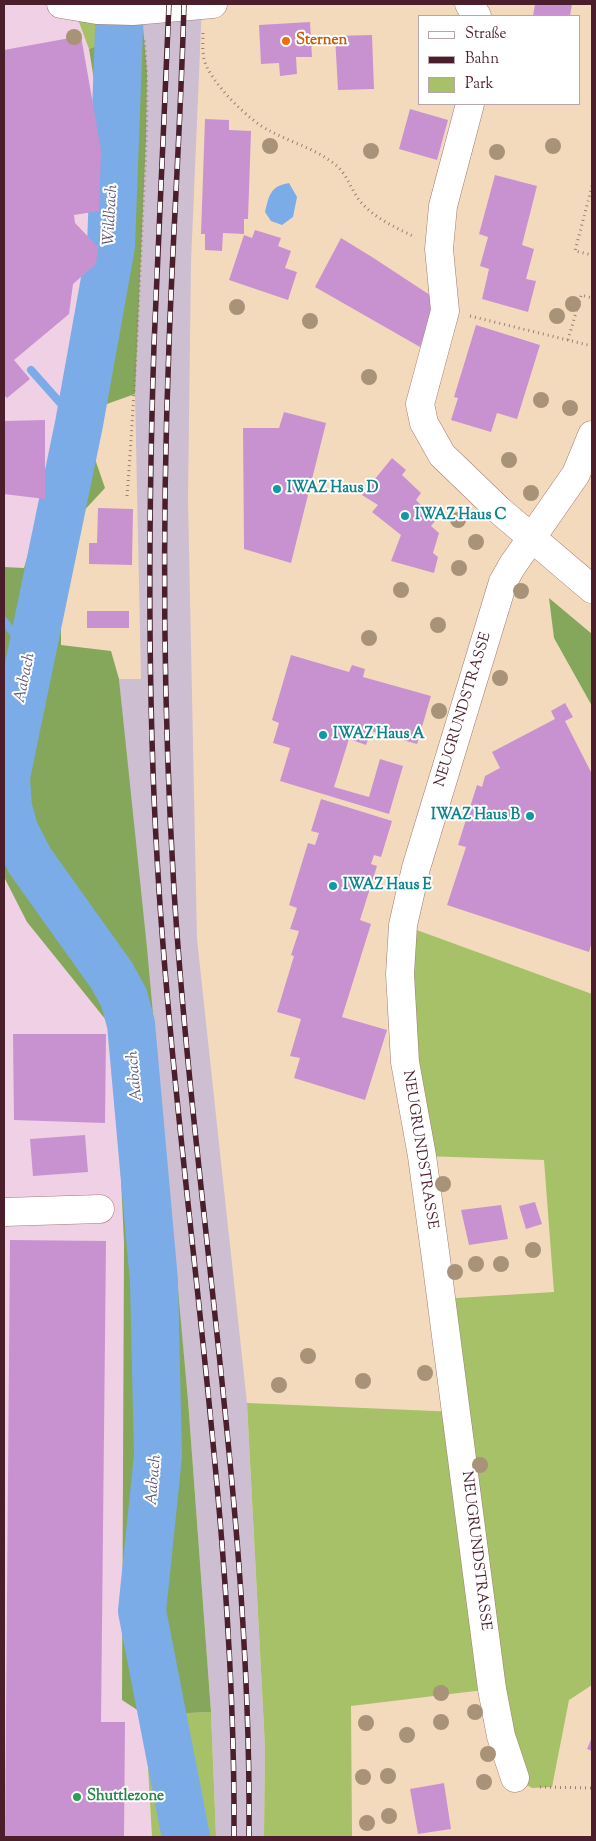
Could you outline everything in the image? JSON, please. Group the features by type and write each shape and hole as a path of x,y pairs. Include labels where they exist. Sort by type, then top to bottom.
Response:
{"street":[{"path":"61,4 97,10 209,16"},
{"path":"470,105 443,206 439,249 445,311 420,404 424,423 442,455 499,510 592,589"},
{"name":"NEUGRUNDSTRASSE","path":"515,1778 501,1736 492,1689 422,1156 406,1062 400,974 403,925 416,868 503,582 576,474 592,434"},
{"path":"4,1212 100,1209"}],"path":[{"path":"209,16 203,52 207,66 214,78 241,109 253,121 270,131 323,155 343,172 359,200 369,212 439,249"},
{"path":"127,496 136,384 146,139 146,60"},
{"path":"592,186 575,251 592,255"},
{"path":"568,340 581,295 592,298"},
{"path":"445,311 592,346"},
{"path":"515,1778 532,1788 552,1786 592,1788"}],"shaded area":[{"path":"4,4 71,4 73,6 89,49 104,154 104,228 96,281 45,499 24,568 4,567"},
{"path":"145,4 202,4 191,262 188,499 197,939 247,1403 265,1747 264,1837 216,1837 211,1712 188,1400 119,679 141,679 135,394 146,139 143,26"},
{"path":"4,877 27,922 114,1030 124,1243 122,1700 145,1715 152,1837 4,1837"}],"green space":[{"path":"145,4 143,26 89,49 73,6"},
{"path":"143,26 147,72 146,139 135,394 104,405 94,456 105,488 80,515 75,560 61,567 61,645 111,651 119,679 147,948 188,1400 211,1712 145,1715 122,1700 124,1243 114,1030 27,922 4,877 4,567 24,568 45,499 96,281 104,228 104,154 89,49"},
{"path":"549,598 592,634 592,706 554,638"},
{"path":"403,925 592,994 592,1685 569,1700 552,1787 532,1788 515,1778 492,1689 351,1706 352,1837 264,1837 265,1747 247,1403 457,1412 441,1299 554,1292 544,1160 422,1156"},
{"path":"211,1712 216,1837 152,1837 145,1715"}],"water":[{"path":"289,183 297,197 293,217 282,225 271,221 265,212 269,197 274,189"}],"building":[{"path":"535,4 572,4 570,15 533,15"},
{"name":"Sternen","path":"310,22 312,57 296,57 297,74 280,76 279,63 261,64 259,25"},
{"path":"372,35 374,89 338,90 335,36"},
{"path":"81,36 101,150 99,211 74,215 75,223 98,247 96,264 73,284 69,314 14,360 30,379 7,398 4,395 4,50"},
{"path":"410,109 448,120 437,160 399,149"},
{"path":"205,119 229,120 229,130 251,131 248,219 244,219 244,234 223,233 222,251 205,250 205,234 201,234"},
{"path":"495,175 537,186 522,245 534,249 526,279 536,281 528,312 482,299 489,269 480,266 488,237 479,234"},
{"path":"255,230 281,238 278,246 291,251 285,268 297,272 288,300 229,280 244,235 252,238"},
{"path":"341,238 436,299 420,347 315,287"},
{"path":"476,325 540,345 517,419 497,413 491,432 451,420 458,398 454,397"},
{"name":"IWAZ Haus D","path":"284,412 326,423 291,563 244,549 243,428 279,428"},
{"path":"45,420 45,499 4,494 4,421"},
{"name":"IWAZ Haus C","path":"392,458 406,470 402,475 421,493 416,500 436,520 431,526 439,533 433,553 438,557 434,573 391,561 401,535 372,512 378,505 362,495"},
{"path":"98,508 133,509 132,565 89,564 89,543 97,543"},
{"path":"87,611 129,611 129,628 87,628"},
{"name":"IWAZ Haus A","path":"291,655 349,672 352,665 365,669 363,677 431,696 417,744 371,731 366,745 349,739 334,787 369,797 380,759 403,766 389,814 280,781 290,748 273,743 279,723 272,720"},
{"path":"565,703 573,717 565,721 592,774 592,942 589,952 447,905 466,847 458,845 477,785 482,787 485,776 500,768 492,752 555,719 551,711"},
{"path":"321,799 392,821 381,857 374,855 371,864 377,866 360,920 371,924 342,1017 387,1030 365,1100 294,1078 300,1058 290,1056 301,1019 277,1012 294,956 291,955 299,931 290,929 297,908 289,905 308,843 315,845 319,833 311,831"},
{"path":"13,1034 106,1034 105,1123 14,1120"},
{"path":"85,1135 88,1172 33,1176 30,1139"},
{"path":"535,1202 542,1224 526,1229 519,1206"},
{"path":"501,1205 508,1239 469,1245 461,1210"},
{"path":"10,1240 106,1241 101,1722 125,1722 124,1837 5,1837"},
{"path":"592,1737 592,1751 587,1749"},
{"path":"444,1783 451,1829 418,1834 410,1789"}],"waterway":[{"name":"Aabach","path":"120,4 111,246 79,424 6,777 8,808 15,832 30,861 112,976 124,998 131,1024 154,1281 158,1456 142,1611 186,1837"},
{"name":"Aabach","path":"31,370 79,424"},
{"path":"4,621 31,655"}],"railway":[{"path":"169,4 152,413 150,549 152,754 159,890 168,1008 217,1481 232,1718 234,1837"},
{"path":"184,4 165,481 165,618 170,822 183,1008 232,1481 241,1599 247,1718 249,1837"}],"place":[{"name":"Sternen","path":"286,41"},
{"name":"IWAZ Haus D","path":"277,489"},
{"name":"IWAZ Haus C","path":"405,516"},
{"name":"IWAZ Haus A","path":"323,735"},
{"name":"IWAZ Haus B","path":"530,816"},
{"name":"IWAZ Haus E","path":"333,886"},
{"name":"Shuttlezone","path":"77,1797"}],"water label":[{"name":"Wildbach","path":"112,215"}]}
